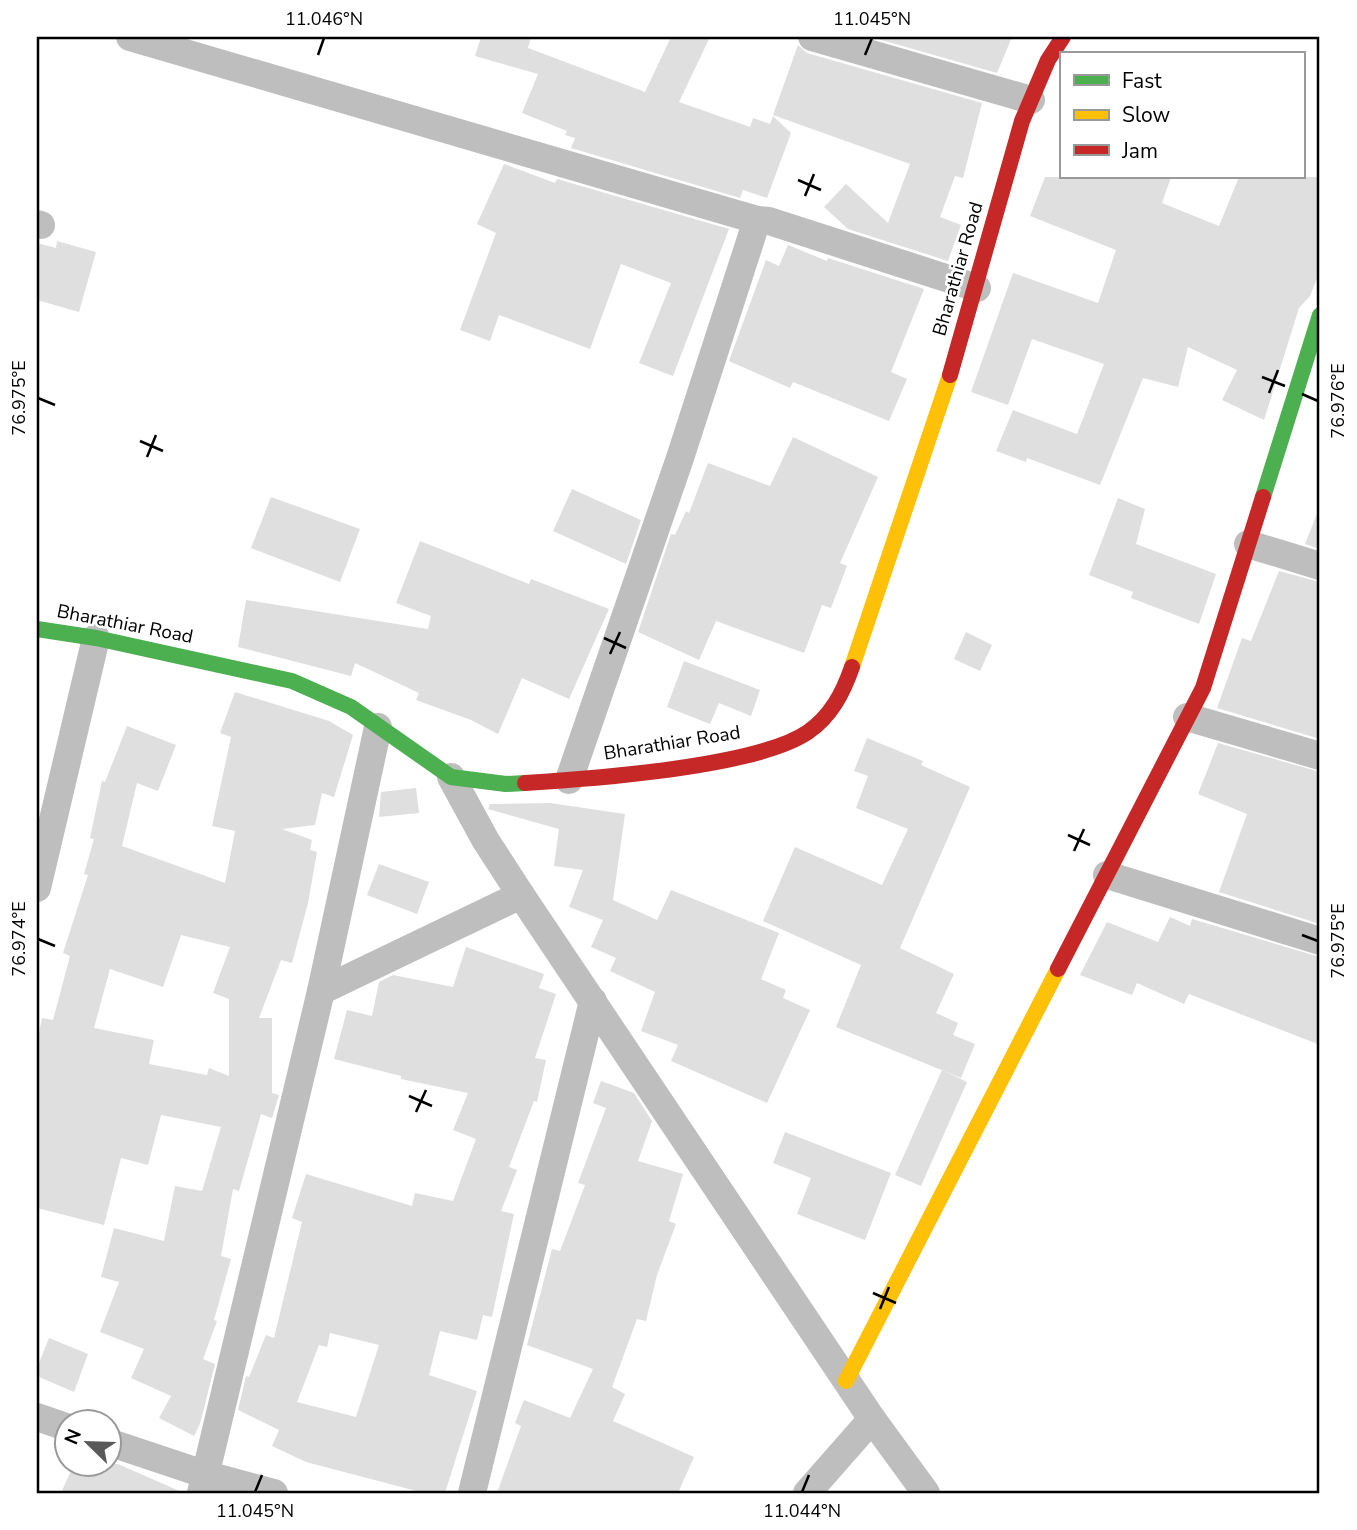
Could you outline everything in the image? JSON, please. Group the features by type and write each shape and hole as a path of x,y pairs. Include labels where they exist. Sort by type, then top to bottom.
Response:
{"main road":[{"name":"Bharathiar Road","path":"37,629 96,638 292,681 351,707 451,777 506,784 569,780 725,760 806,733 831,712 849,675 977,288 1031,100 1054,47 1063,37"},
{"path":"846,1381 1203,688 1320,315"}],"street":[{"path":"130,37 757,220 769,221 977,288"},
{"path":"812,37 1031,100"},
{"path":"569,780 680,458 757,220"},
{"path":"1248,544 1320,566"},
{"path":"37,888 96,638"},
{"path":"1187,717 1320,756"},
{"path":"204,1484 321,990 378,727"},
{"path":"451,777 486,841 521,895 846,1381 926,1493"},
{"path":"1107,875 1320,940"},
{"path":"321,990 521,895"},
{"path":"471,1493 593,1001"},
{"path":"807,1493 872,1419"},
{"path":"122,1448 204,1484 274,1493"}],"building":[{"path":"481,37 531,37 528,48 645,92 671,37 710,37 679,102 750,127 753,118 770,124 773,116 791,133 767,198 743,190 740,198 571,148 575,138 565,135 567,131 522,113 538,74 475,56"},
{"path":"871,37 1012,37 997,73"},
{"path":"798,45 807,53 982,103 963,178 955,176 940,217 961,225 948,261 848,229 824,207 846,184 888,223 910,164 773,115"},
{"path":"504,164 555,183 557,179 729,229 673,376 639,363 671,283 621,264 590,349 499,315 490,341 460,330 496,233 477,224"},
{"path":"1045,177 1171,178 1162,203 1219,226 1239,178 1320,177 1320,271 1310,296 1299,308 1264,420 1222,400 1237,370 1188,347 1178,387 1143,378 1100,485 1027,458 1026,462 996,451 1013,410 1077,434 1104,364 1032,339 1008,405 971,392 1013,273 1098,303 1116,250 1030,216"},
{"path":"57,241 96,252 79,312 37,300 37,243 56,248"},
{"path":"788,245 827,261 828,258 924,289 891,372 907,379 889,421 793,382 790,388 729,361 766,260 779,266"},
{"path":"793,437 878,477 840,563 847,566 831,608 822,605 804,653 716,621 699,660 638,632 671,534 675,535 686,511 689,513 708,463 770,486"},
{"path":"572,489 641,520 626,564 553,531"},
{"path":"271,497 360,529 340,582 251,548"},
{"path":"1118,498 1145,509 1136,544 1216,574 1199,624 1131,598 1133,592 1089,575"},
{"path":"1318,511 1320,512 1320,549 1305,544"},
{"path":"420,541 529,584 531,579 609,609 569,699 522,678 498,734 471,720 416,700 419,693 355,663 351,676 238,647 246,600 428,629 431,616 396,603"},
{"path":"1279,571 1320,582 1320,739 1217,708 1242,638 1251,641"},
{"path":"966,632 992,645 980,671 954,659"},
{"path":"684,661 760,690 751,716 719,703 710,724 667,707"},
{"path":"235,692 329,721 353,735 334,797 322,793 315,825 282,829 312,840 310,850 317,852 308,903 292,963 281,960 259,1018 272,1018 272,1093 279,1095 272,1118 261,1114 239,1191 233,1189 221,1256 231,1259 214,1320 217,1321 203,1359 215,1364 200,1424 194,1436 159,1418 171,1396 131,1378 144,1349 100,1332 119,1282 101,1277 114,1228 164,1241 175,1186 202,1191 221,1127 161,1115 148,1165 121,1158 104,1225 37,1208 37,1043 42,1018 53,1020 70,956 63,953 88,875 84,874 94,839 90,838 102,781 105,782 127,726 176,745 158,791 137,783 122,846 225,883 235,831 212,826 231,737 220,733","holes":["181,935 230,947 213,993 229,999 229,1076 209,1068 207,1075 149,1064 154,1040 94,1028 110,969 163,987"]},
{"path":"867,738 923,761 921,765 970,787 900,948 954,974 936,1013 958,1023 953,1035 975,1044 961,1078 836,1027 861,965 763,921 795,847 882,885 908,829 856,808 868,776 854,771"},
{"path":"1218,743 1320,772 1320,924 1219,892 1247,814 1198,794"},
{"path":"416,788 419,813 379,817 381,792"},
{"path":"550,803 625,814 613,900 657,920 671,890 779,933 761,979 786,990 783,998 810,1010 767,1103 671,1061 678,1045 641,1031 655,992 610,971 616,958 591,947 603,920 569,907 583,870 554,866 559,829 488,809 490,804"},
{"path":"379,864 429,882 417,914 367,895"},
{"path":"1170,917 1190,926 1192,919 1320,957 1320,1045 1189,994 1184,1004 1137,983 1132,995 1080,975 1107,922 1158,942"},
{"path":"466,947 544,974 539,988 556,994 535,1058 546,1060 537,1102 534,1101 509,1167 517,1170 501,1211 514,1214 492,1317 483,1315 477,1340 440,1331 429,1375 477,1391 445,1493 424,1493 306,1462 272,1446 279,1430 238,1410 246,1376 249,1377 266,1335 274,1338 302,1222 292,1218 306,1174 412,1206 415,1193 453,1201 476,1139 453,1130 468,1093 401,1079 401,1076 334,1059 347,1010 372,1016 379,982 393,975 453,987","holes":["330,1333 379,1345 356,1417 297,1402 319,1345 327,1347"]},
{"path":"942,1070 967,1082 921,1186 895,1175"},
{"path":"601,1081 634,1093 652,1121 638,1161 683,1174 669,1221 676,1224 657,1275 646,1321 637,1319 612,1387 625,1394 613,1421 694,1457 678,1493 497,1493 521,1426 515,1423 524,1400 570,1418 593,1369 527,1345 552,1249 560,1251 585,1185 578,1183 606,1108 593,1103"},
{"path":"785,1132 891,1173 865,1240 797,1214 811,1178 773,1163"},
{"path":"49,1338 88,1354 74,1392 37,1376 37,1368"},
{"path":"122,1466 184,1493 61,1493 68,1478 122,1478"}],"traffic: fast":[{"path":"1263,497 1320,315"},
{"path":"37,629 96,638 292,681 351,707 451,777 506,784 525,783"}],"traffic: slow":[{"path":"852,667 950,375"},
{"path":"846,1381 1058,969"}],"traffic: jam":[{"path":"950,375 1022,121 1048,60 1063,37"},
{"path":"1058,969 1203,688 1263,497"},
{"path":"525,783 672,769 751,754 784,744 808,732 823,719 840,695 852,667"}]}
